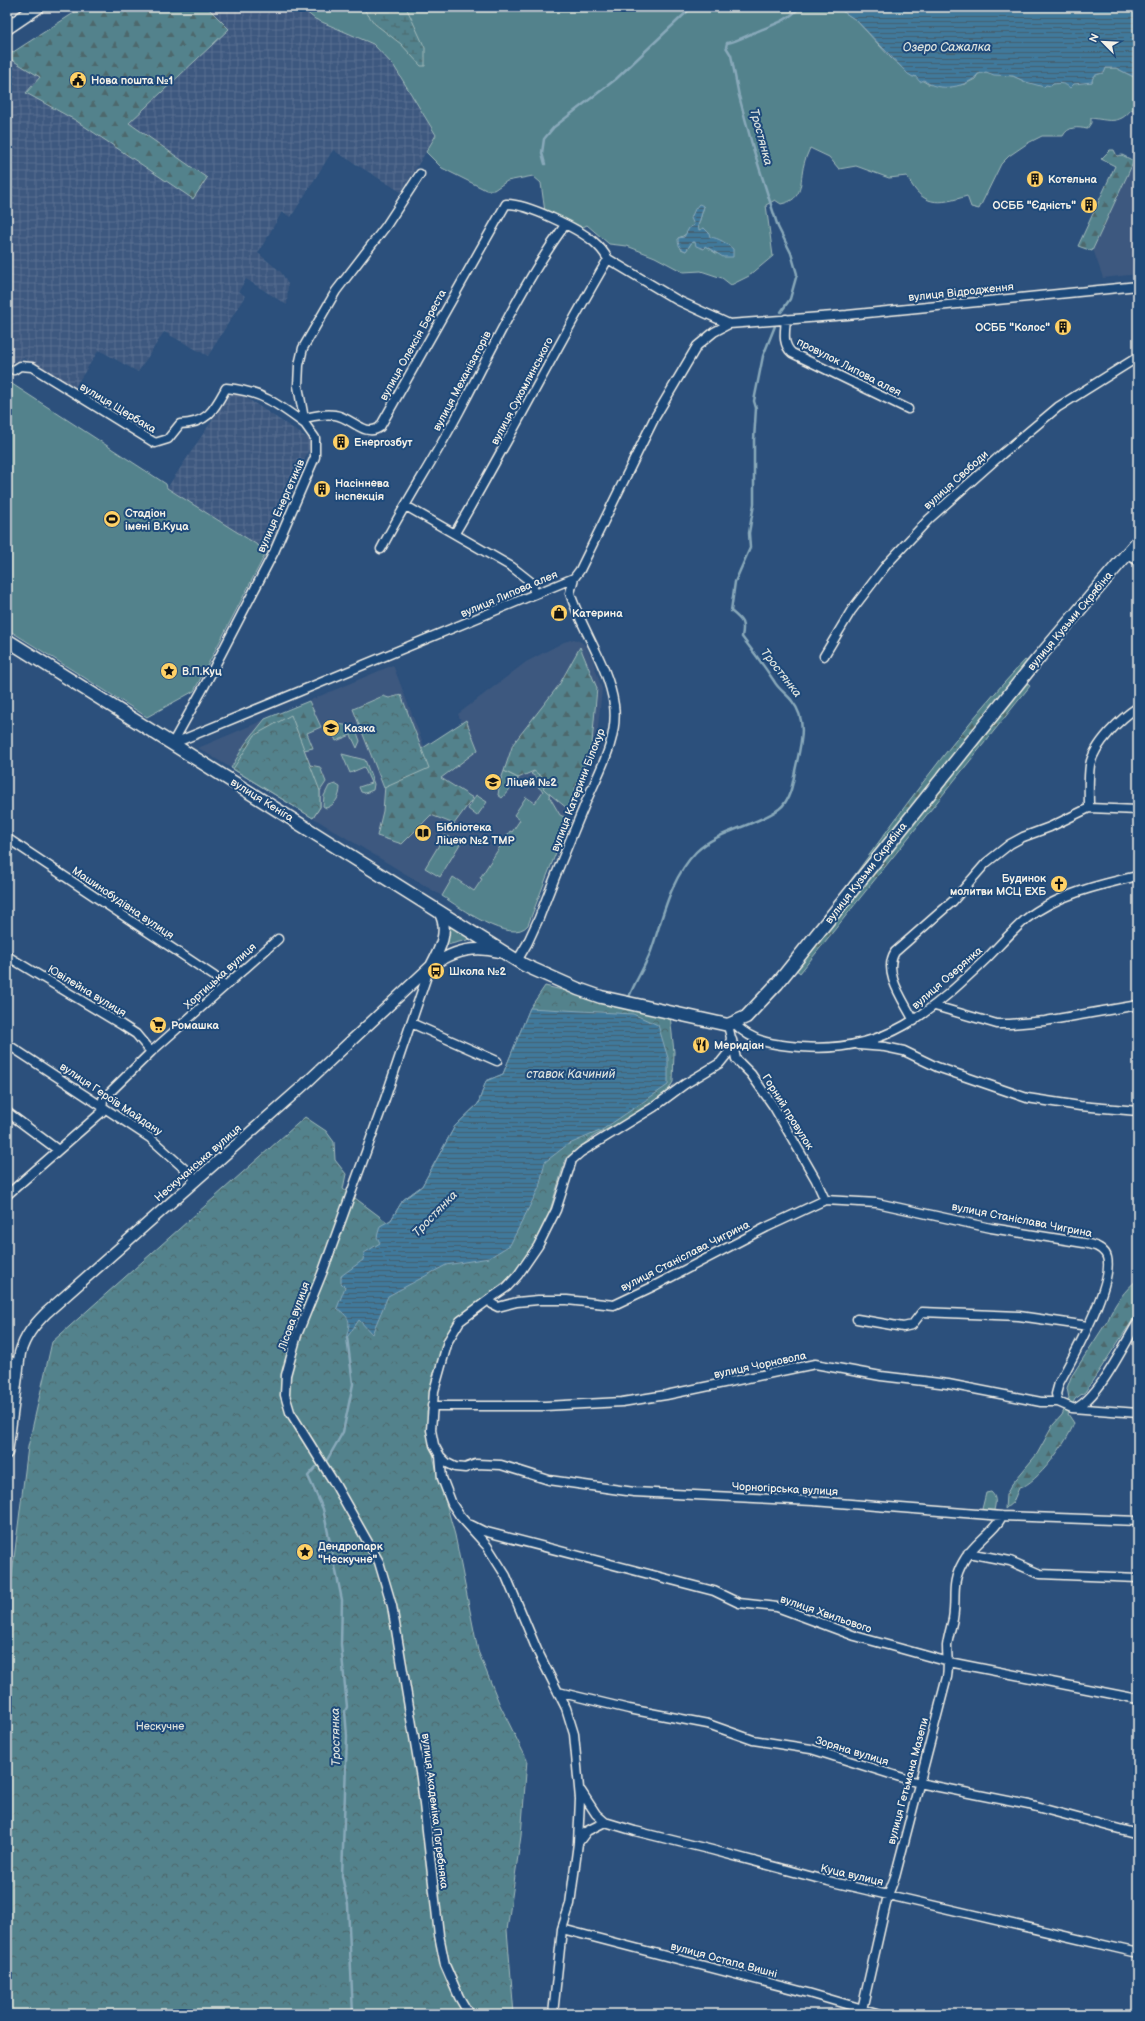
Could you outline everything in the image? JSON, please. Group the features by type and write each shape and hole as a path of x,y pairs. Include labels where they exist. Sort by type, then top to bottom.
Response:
{"main road":[{"path":"7,28 38,7"},
{"name":"вулиця Кузьми Скрябіна","path":"731,1024 752,1012 777,984 1036,661 1138,540"},
{"name":"вулиця Кеніга","path":"7,640 516,961"},
{"path":"516,961 552,979 601,997 731,1024"}],"street":[{"name":"вулиця Енергетиків","path":"172,744 205,685 274,552 315,457 315,438 305,421 298,386 299,365 307,341 336,291 386,226 420,174"},
{"name":"вулиця Олексія Береста","path":"305,421 318,416 337,415 368,430 375,430 380,427 506,204 522,206 565,225"},
{"path":"565,225 593,241 601,248 608,259"},
{"name":"вулиця Механізаторів","path":"381,550 434,458 501,331 534,274 565,225"},
{"name":"вулиця Липова алея","path":"608,259 677,300 729,324"},
{"name":"вулиця Сухомлинського","path":"455,533 549,367 564,334 608,259"},
{"name":"вулиця Відродження","path":"786,319 847,315 1138,286"},
{"name":"вулиця Липова алея","path":"172,744 574,578 584,563 654,419 697,346 714,332 729,324 786,319"},
{"name":"провулок Липова алея","path":"786,319 785,342 787,348 792,353 908,409"},
{"name":"вулиця Свободи","path":"824,656 851,611 887,564 929,519 1002,454 1058,407 1138,357"},
{"name":"вулиця Щербака","path":"14,370 20,366 32,367 155,443 168,439 180,424 200,421 210,415 226,388 256,393 274,401 305,421"},
{"path":"406,506 512,567 531,582 535,594"},
{"path":"1127,554 1138,561"},
{"name":"вулиця Катерини Білокур","path":"516,961 527,944 539,918 604,759 613,730 614,705 611,693 598,653 570,593 574,578"},
{"path":"1089,808 1090,765 1093,756 1116,725 1138,707"},
{"path":"914,1021 891,973 890,963 895,952 953,901 986,863 1000,851 1023,837 1050,827 1089,808 1138,810"},
{"name":"Машинобудівна вулиця","path":"7,838 214,976 224,987"},
{"name":"вулиця Озерянка","path":"731,1024 746,1035 760,1041 778,1045 806,1048 856,1044 898,1031 935,1006 1026,919 1051,904 1065,898 1138,876"},
{"name":"Нескучанська вулиця","path":"7,1453 18,1365 24,1341 31,1329 46,1313 305,1084 430,966 442,940 444,928 439,912"},
{"name":"Хортицька вулиця","path":"7,1195 102,1112 103,1099 151,1052 278,939"},
{"path":"430,966 450,954 462,950 481,948 505,953"},
{"name":"Ювілейна вулиця","path":"7,956 136,1034 151,1052"},
{"name":"Лісова вулиця","path":"392,1606 379,1562 337,1487 290,1412 285,1395 286,1375 297,1335 323,1271 430,966"},
{"path":"935,1006 997,1024 1010,1024 1045,1021 1138,1005"},
{"path":"411,1023 497,1061"},
{"path":"553,2014 562,1929 570,1904 578,1843 579,1788 574,1734 566,1708 537,1650 506,1576 487,1546 465,1522 452,1504 442,1478 440,1456 434,1445 431,1430 432,1406 438,1375 448,1341 454,1330 460,1321 507,1287 518,1275 538,1246 556,1210 572,1160 581,1152 654,1107 685,1084 720,1063 728,1053 731,1038 731,1024"},
{"name":"Горний провулок","path":"731,1038 736,1059 751,1074 774,1107 816,1180 825,1200"},
{"name":"вулиця Героїв Майдану","path":"7,1044 160,1145 197,1180"},
{"path":"856,1044 885,1047 904,1051 936,1067 1027,1098 1087,1107 1138,1111"},
{"path":"7,1112 58,1150"},
{"name":"вулиця Станіслава Чигрина","path":"492,1298 492,1304 498,1307 517,1302 538,1300 567,1300 614,1305 659,1284 767,1227 825,1200 877,1204 991,1228 1084,1242 1097,1246 1106,1254 1109,1262 1108,1272 1088,1326 1059,1383 1056,1394 1058,1402"},
{"path":"856,1319 903,1327 912,1325 922,1312 1019,1316 1088,1326"},
{"path":"1072,1407 1086,1403 1138,1322"},
{"path":"7,1360 18,1365"},
{"name":"вулиця Чорновола","path":"432,1406 545,1406 622,1402 673,1394 815,1364 881,1376 948,1384 1041,1402 1058,1402 1072,1407 1138,1413"},
{"name":"Чорногірська вулиця","path":"440,1456 447,1463 455,1467 465,1468 476,1464 501,1465 549,1480 634,1492 813,1501 1002,1516 1138,1521"},
{"name":"вулиця Гетьмана Мазепи","path":"862,2012 888,1895 895,1876 947,1677 949,1662 947,1649 953,1618 954,1587 956,1577 968,1554 991,1528 999,1523 1002,1516"},
{"name":"вулиця Хвильового","path":"465,1522 483,1530 714,1591 739,1603 771,1606 788,1610 855,1636 949,1662 1138,1699"},
{"path":"968,1554 1010,1561 1040,1574 1138,1578"},
{"name":"вулиця Академіка Погребняка","path":"392,1606 421,1778 439,1935 445,1965 459,1997 469,2014"},
{"name":"Зоряна вулиця","path":"558,1692 629,1709 708,1724 752,1740 811,1750 919,1783 1029,1805 1138,1834"},
{"path":"578,1843 587,1831 606,1822 596,1814 579,1788"},
{"name":"Куца вулиця","path":"606,1822 828,1881 1138,1953"},
{"name":"вулиця Остапа Вишні","path":"562,1929 808,1993 862,2012 880,2014"}],"shaded area":[{"path":"83,7 300,7 315,19 373,44 394,66 436,136 401,192 333,150 291,217 282,212 258,253 281,272 288,284 287,305 246,279 239,291 245,296 208,356 164,332 138,372 99,350 73,390 23,358 14,363 7,371 7,57"},
{"path":"1138,153 1138,274 1103,278 1093,249"},
{"path":"233,389 309,439 310,447 303,463 305,464 286,508 283,507 282,513 279,514 277,522 278,530 267,551 167,488"},
{"name":"Ліцей №2","path":"574,639 585,645 592,658 602,689 597,737 577,798 529,922 525,928 516,931 493,927 198,748 393,665 433,769 473,750 458,714 526,662 564,642"}],"green space":[{"path":"83,7 207,7 229,29 129,123 207,178 193,199 75,120 26,93 40,77 7,56"},
{"path":"300,7 836,7 856,20 891,58 913,77 915,76 928,84 950,87 965,84 975,79 978,74 986,72 1013,76 1026,82 1046,84 1092,82 1094,76 1104,73 1106,68 1116,68 1138,79 1138,109 1131,110 1127,115 1118,120 1091,118 1091,123 1087,129 1074,128 1068,130 1063,136 1042,136 1028,143 1009,156 1001,164 979,209 971,207 967,196 939,202 925,198 913,186 907,176 889,178 856,166 839,169 829,157 810,148 804,162 798,194 789,202 781,204 775,200 766,205 773,256 749,276 731,285 722,278 701,271 683,272 655,257 627,246 609,244 587,225 581,228 545,212 541,183 533,176 507,181 494,190 486,190 442,168 426,152 436,135 394,66 373,44 315,19","holes":["704,206 698,226 699,230 709,237 717,254 705,246 704,249 696,242 692,242 686,251 681,249 678,238 690,230 697,221"]},
{"path":"362,7 406,7 425,48 425,66 421,66 401,44 375,24"},
{"path":"1110,150 1114,150 1117,156 1122,155 1134,161 1092,251 1078,246 1115,166 1101,159"},
{"name":"Стадіон імені В.Куца","path":"9,382 166,484 167,488 267,551 194,691 147,717 7,629 7,385"},
{"path":"580,647 597,688 592,743 568,809 543,788 547,781 534,771 518,778 504,771 513,744 559,685"},
{"path":"1025,660 1028,662 832,906 901,811 949,749 973,719"},
{"path":"1024,681 1030,686 800,973 794,968"},
{"path":"401,695 429,768 384,788 353,709 383,696 389,698"},
{"path":"309,701 321,727 307,733 313,748 304,750 310,765 320,767 326,782 320,791 320,807 313,818 231,768 245,744 265,719"},
{"path":"291,715 320,791 320,807 313,818 233,769 255,735"},
{"path":"466,720 478,750 441,778 473,798 454,824 431,815 402,844 377,836 383,811 386,772"},
{"path":"328,722 355,727 360,741 357,748 351,735 336,741"},
{"path":"342,754 365,760 374,784 373,790 365,793 361,792 359,787 371,783 364,767 350,773"},
{"path":"545,762 554,771 549,796 560,815 569,819 528,925 520,930 510,931 498,928 485,922 442,896 453,877 474,891 482,879 480,878 510,831 512,832 520,820 514,815 526,797 535,803 543,791 538,787 543,781 531,774"},
{"path":"504,771 518,778 518,780 502,798 498,795 500,782"},
{"path":"335,784 340,787 338,797 332,805 326,808 323,806 324,796 329,786"},
{"path":"476,795 487,802 477,816 468,809"},
{"path":"445,835 460,844 440,877 425,868"},
{"path":"450,926 471,939 447,945"},
{"name":"Нескучне","path":"545,986 670,1015 674,1052 673,1082 662,1101 594,1136 566,1158 543,1233 514,1274 462,1315 450,1329 432,1381 427,1413 434,1460 455,1535 478,1651 500,1705 527,1760 521,1836 507,1930 514,2014 7,2014 7,1614 28,1447 52,1342 305,1117 326,1131 334,1142 335,1160 346,1174 343,1189 387,1222 391,1220 403,1200 422,1186 455,1126 478,1104 486,1081 503,1074 530,1008"},
{"path":"1138,1279 1138,1312 1085,1392 1075,1399 1068,1414 1074,1423 1071,1431 1051,1461 1034,1479 1019,1488 1013,1502 1005,1509 1006,1495 1012,1484 1037,1454 1053,1425 1062,1415 1069,1398 1067,1388 1071,1377 1108,1320 1117,1303 1124,1293"},
{"path":"991,1492 995,1497 993,1514 982,1509 986,1493"}],"water":[{"name":"Озеро Сажалка","path":"836,7 1138,7 1138,79 1116,68 1106,68 1104,73 1094,76 1092,82 1074,84 1070,88 1064,84 1053,84 1051,86 1046,85 1044,87 1026,82 1013,76 994,75 986,72 978,74 974,79 968,82 952,87 937,86 924,80 920,82 915,76 913,77 908,74 856,20"},
{"path":"699,204 704,206 698,226 699,230 704,228 709,233 710,237 725,243 733,249 733,257 723,257 705,246 704,249 696,246 695,242 692,242 686,251 679,246 678,238 684,237 689,228 694,225 691,218"},
{"name":"ставок Качиний","path":"530,1008 633,1014 658,1025 668,1058 668,1085 602,1130 567,1145 545,1162 539,1188 510,1245 489,1258 446,1265 388,1296 372,1334 359,1320 346,1339 349,1321 337,1308 345,1287 341,1283 341,1276 363,1260 364,1253 380,1243 377,1237 380,1226 391,1220 403,1200 422,1186 455,1126 478,1104 486,1081 503,1074"}],"waterway":[{"path":"545,164 542,153 544,139 554,127 616,79 692,7"},
{"name":"Тростянка","path":"781,312 790,299 797,274 791,253 778,227 753,148 739,96 731,55 726,47 727,43 784,20 800,7"},
{"name":"Тростянка","path":"629,997 651,951 668,899 687,863 696,852 725,833 759,820 783,806 788,797 793,781 802,735 800,717 792,701 776,684 742,637 742,622 731,611 735,582 750,548 749,533 754,504 754,440 756,408 754,401 763,356 775,326"},
{"name":"Тростянка","path":"327,1460 343,1432 353,1384 347,1337"},
{"name":"Тростянка","path":"316,1467 308,1476 323,1509 342,1600 341,1645 347,1707 345,1711 347,1736 342,1876 348,1905 353,2014"}],"place":[{"name":"Нова пошта №1","path":"78,80"},
{"name":"Котельна","path":"1035,179"},
{"name":"ОСББ \"Єдність\"","path":"1089,205"},
{"name":"ОСББ \"Колос\"","path":"1063,327"},
{"name":"Енергозбут","path":"341,442"},
{"name":"Насіннева інспекція","path":"322,489"},
{"name":"Стадіон імені В.Куца","path":"112,519"},
{"name":"Катерина","path":"559,613"},
{"name":"В.П.Куц","path":"169,671"},
{"name":"Казка","path":"331,728"},
{"name":"Ліцей №2","path":"493,782"},
{"name":"Бібліотека Ліцею №2 ТМР","path":"423,833"},
{"name":"Будинок молитви МСЦ ЕХБ","path":"1059,884"},
{"name":"Школа №2","path":"436,971"},
{"name":"Ромашка","path":"158,1025"},
{"name":"Меридіан","path":"701,1045"},
{"name":"Дендропарк \"Нескучне\"","path":"305,1552"}]}
